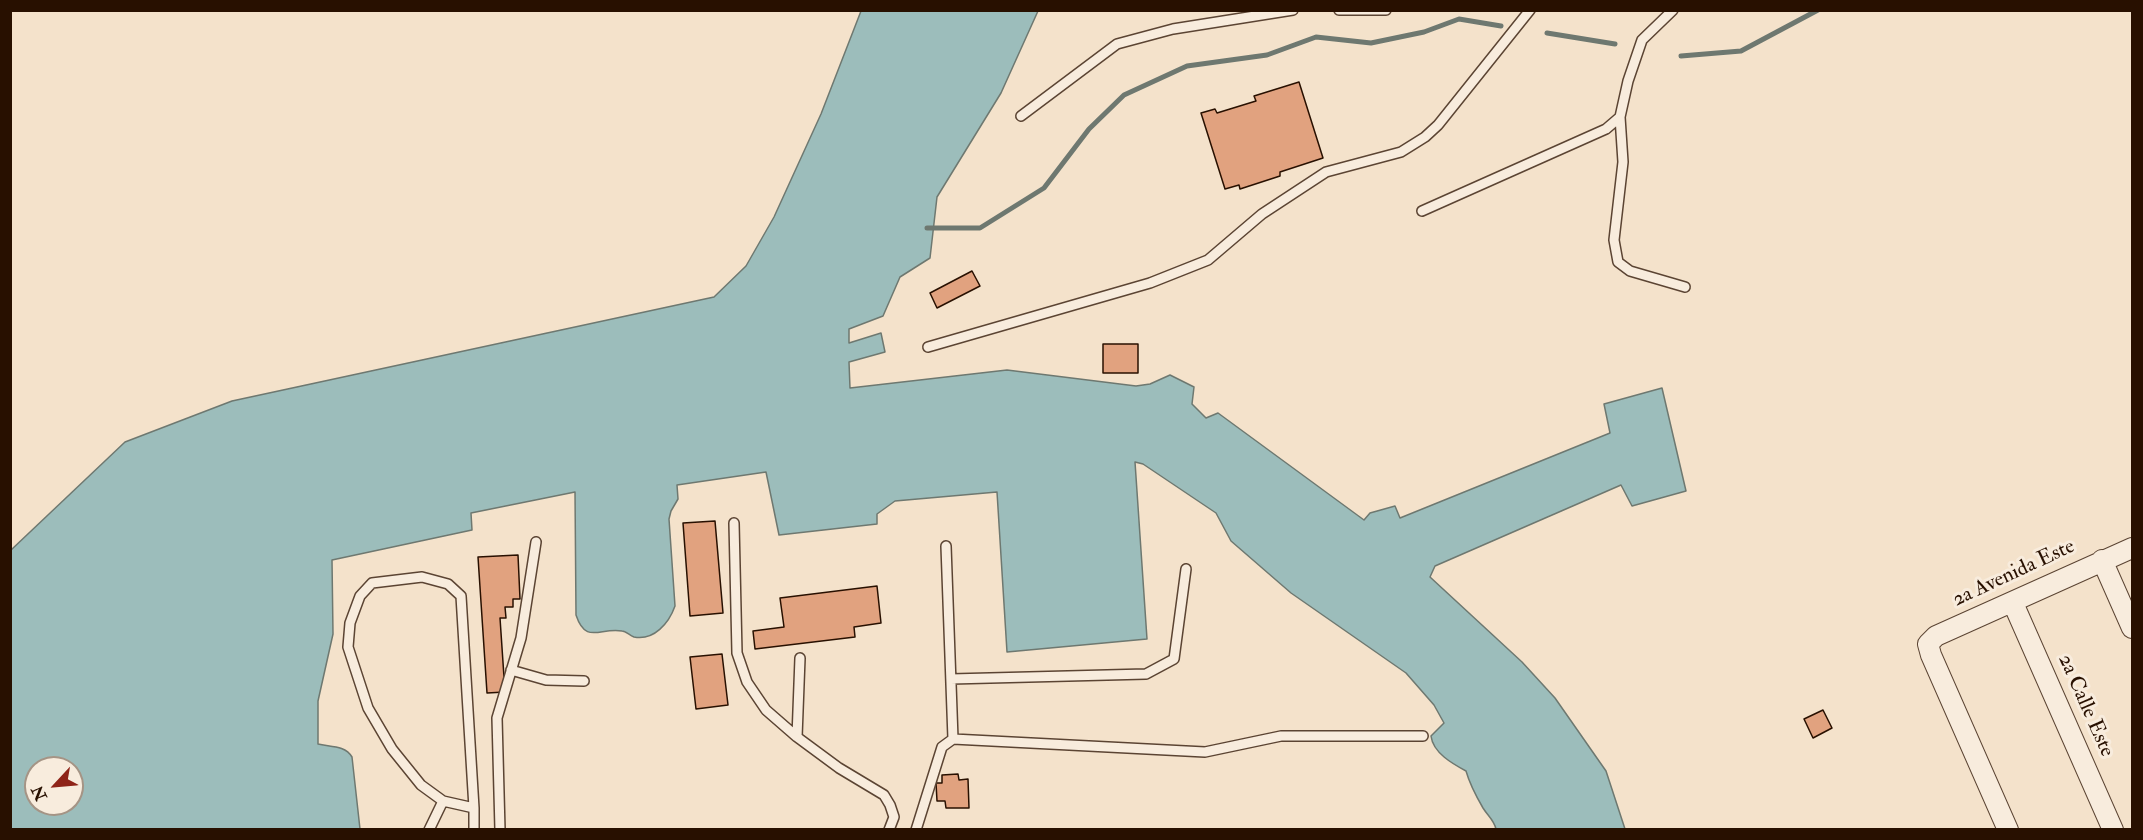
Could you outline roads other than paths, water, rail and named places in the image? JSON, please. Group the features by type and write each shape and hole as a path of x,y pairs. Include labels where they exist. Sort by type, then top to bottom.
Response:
{"street":[{"name":"2a Avenida Este","path":"2008,830 1930,655 1928,644 1936,636 2133,548"},
{"path":"2102,561 2133,628"},
{"name":"2a Calle Este","path":"2013,603 2113,830"}],"lane":[{"path":"1021,116 1117,44 1173,29 1293,10"},
{"path":"1339,10 1386,10"},
{"path":"928,347 1150,283 1208,260 1262,214 1326,172 1401,152 1425,137 1438,125 1530,10"},
{"path":"1673,10 1642,40 1628,81 1620,117 1623,162 1614,240 1618,261 1630,271 1685,287"},
{"path":"1422,211 1606,129 1620,117"},
{"path":"734,523 737,653 747,682 766,710 797,737 839,768 884,795 894,818 889,830"},
{"path":"500,830 497,718 521,638 536,542"},
{"path":"946,546 953,739"},
{"path":"951,679 1146,674 1158,669 1174,659 1186,569"},
{"path":"474,808 443,801 421,785 392,749 368,708 348,647 350,623 360,596 372,583 422,577 448,584 461,596 474,808 474,830"},
{"path":"797,737 800,658"},
{"path":"511,670 546,680 584,681"},
{"path":"916,830 942,747 953,739 1204,752 1281,736 1423,736"},
{"path":"429,830 443,801"}],"water":[{"path":"861,11 1038,11 1001,93 937,197 930,258 900,277 883,316 849,329 849,343 881,333 885,352 849,362 850,388 1007,370 1136,386 1150,384 1170,375 1194,387 1192,404 1206,418 1218,413 1364,520 1370,513 1395,506 1400,518 1610,433 1604,404 1662,388 1686,491 1632,506 1621,485 1435,566 1430,577 1522,662 1555,698 1606,771 1625,829 1496,829 1476,795 1466,771 1444,757 1435,748 1431,736 1444,723 1434,705 1406,673 1291,593 1231,541 1216,513 1143,464 1135,462 1147,639 1007,652 997,492 895,501 877,514 877,524 779,535 766,472 677,485 678,499 669,519 675,606 669,619 660,629 641,638 614,630 589,632 584,630 576,615 575,492 471,513 472,530 332,560 333,634 318,701 318,744 341,748 352,757 360,829 11,829 11,550 125,442 232,401 714,297 746,266 774,217 821,114"}],"waterway":[{"path":"1681,56 1741,51 1818,10"},
{"path":"927,228 980,228 1044,188 1089,129 1124,95 1187,66 1267,55 1316,37 1371,43 1424,32 1459,19 1501,26"},
{"path":"1547,33 1615,44"}]}
